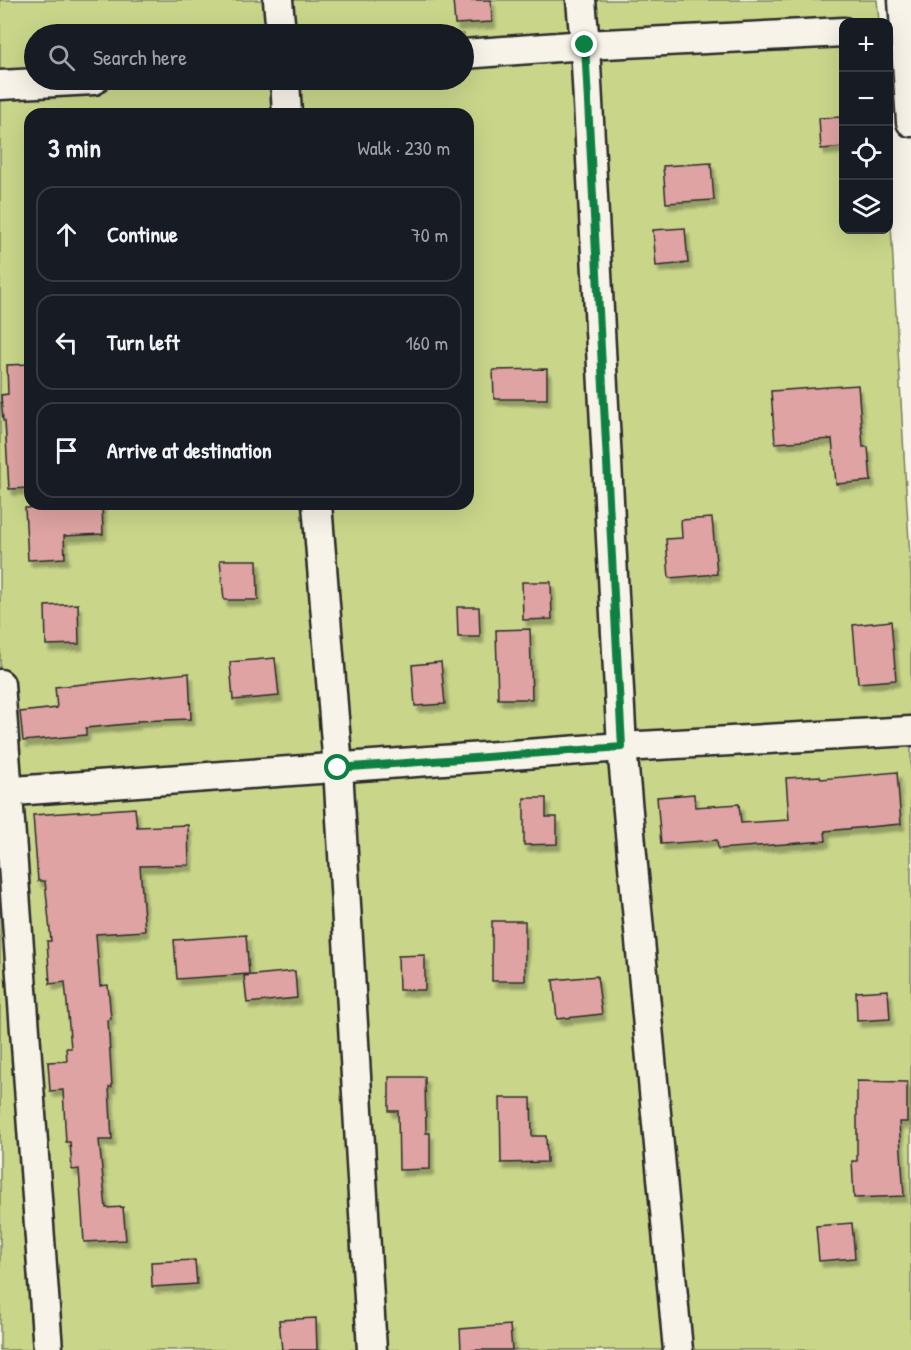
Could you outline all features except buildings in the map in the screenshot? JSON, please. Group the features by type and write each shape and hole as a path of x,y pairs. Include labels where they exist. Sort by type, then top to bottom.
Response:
{"street":[{"path":"278,0 280,24"},
{"path":"581,0 622,747 678,1350"},
{"path":"903,0 896,29 911,122"},
{"path":"474,53 585,45 839,32"},
{"path":"0,85 24,84"},
{"path":"286,90 287,108"},
{"path":"317,510 338,768 372,1350"},
{"path":"0,684 4,792 48,1350"},
{"path":"4,792 622,747 911,731"}],"green space":[{"path":"0,0 877,0 879,18 839,18 839,234 891,234 911,578 911,1350 0,1350"}],"route":[{"path":"338,768 622,747 585,45"}]}
